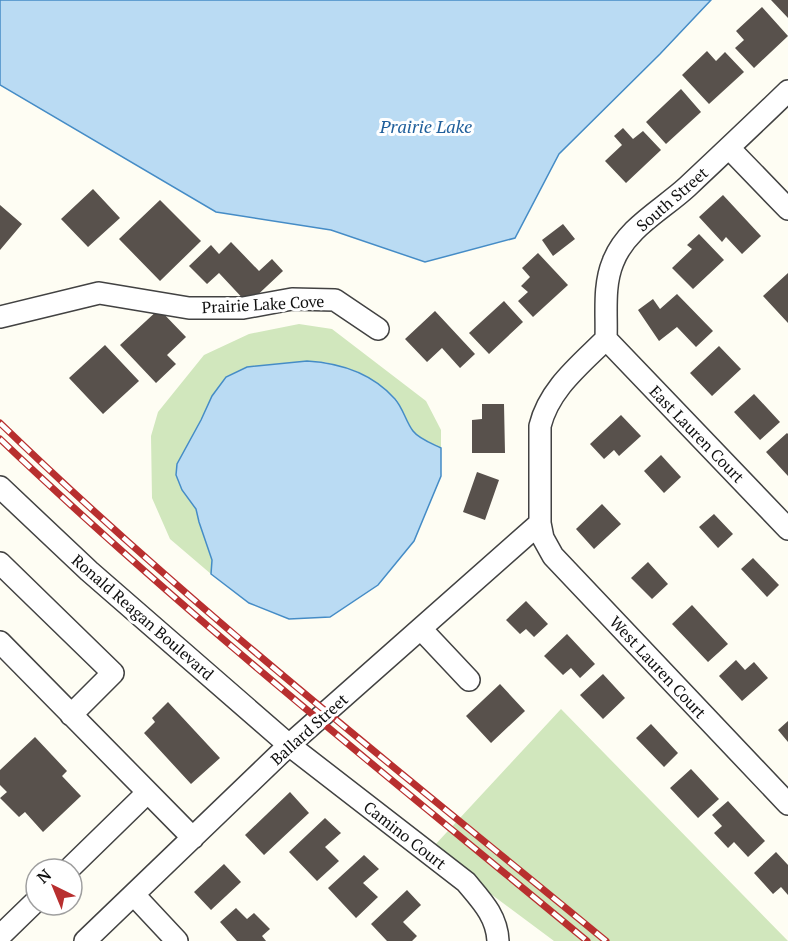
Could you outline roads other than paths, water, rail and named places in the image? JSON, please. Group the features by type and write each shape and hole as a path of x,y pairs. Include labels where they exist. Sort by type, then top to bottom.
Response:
{"street":[{"name":"South Street","path":"606,339 607,286 613,260 631,235 685,189 788,91"},
{"path":"729,147 788,209"},
{"name":"Prairie Lake Cove","path":"0,317 99,292 189,308 243,308 292,299 335,300 378,329"},
{"path":"540,523 540,426 544,411 569,376 606,339"},
{"name":"East Lauren Court","path":"606,339 788,529"},
{"name":"Ronald Reagan Boulevard","path":"0,487 89,571 290,745"},
{"name":"Ballard Street","path":"85,941 290,745 540,523"},
{"name":"West Lauren Court","path":"540,523 543,538 553,556 788,804"},
{"path":"0,563 113,673 70,715"},
{"path":"421,629 469,680"},
{"path":"0,642 193,838"},
{"name":"Camino Court","path":"290,745 466,882 489,908 498,931 498,941"},
{"path":"81,857 147,792"},
{"path":"134,895 177,941"},
{"path":"0,936 24,913"}],"water":[{"name":"Prairie Lake","path":"0,0 711,0 559,154 515,238 425,262 331,230 216,212 0,85"},
{"path":"307,361 331,364 355,371 386,390 398,403 416,434 441,448 441,476 414,541 378,585 330,617 289,619 249,603 211,574 212,560 196,509 182,490 176,475 177,464 212,396 226,377 247,367"}],"railway":[{"path":"0,423 72,491 222,624 606,941"},
{"path":"0,439 216,633 587,941"}]}
